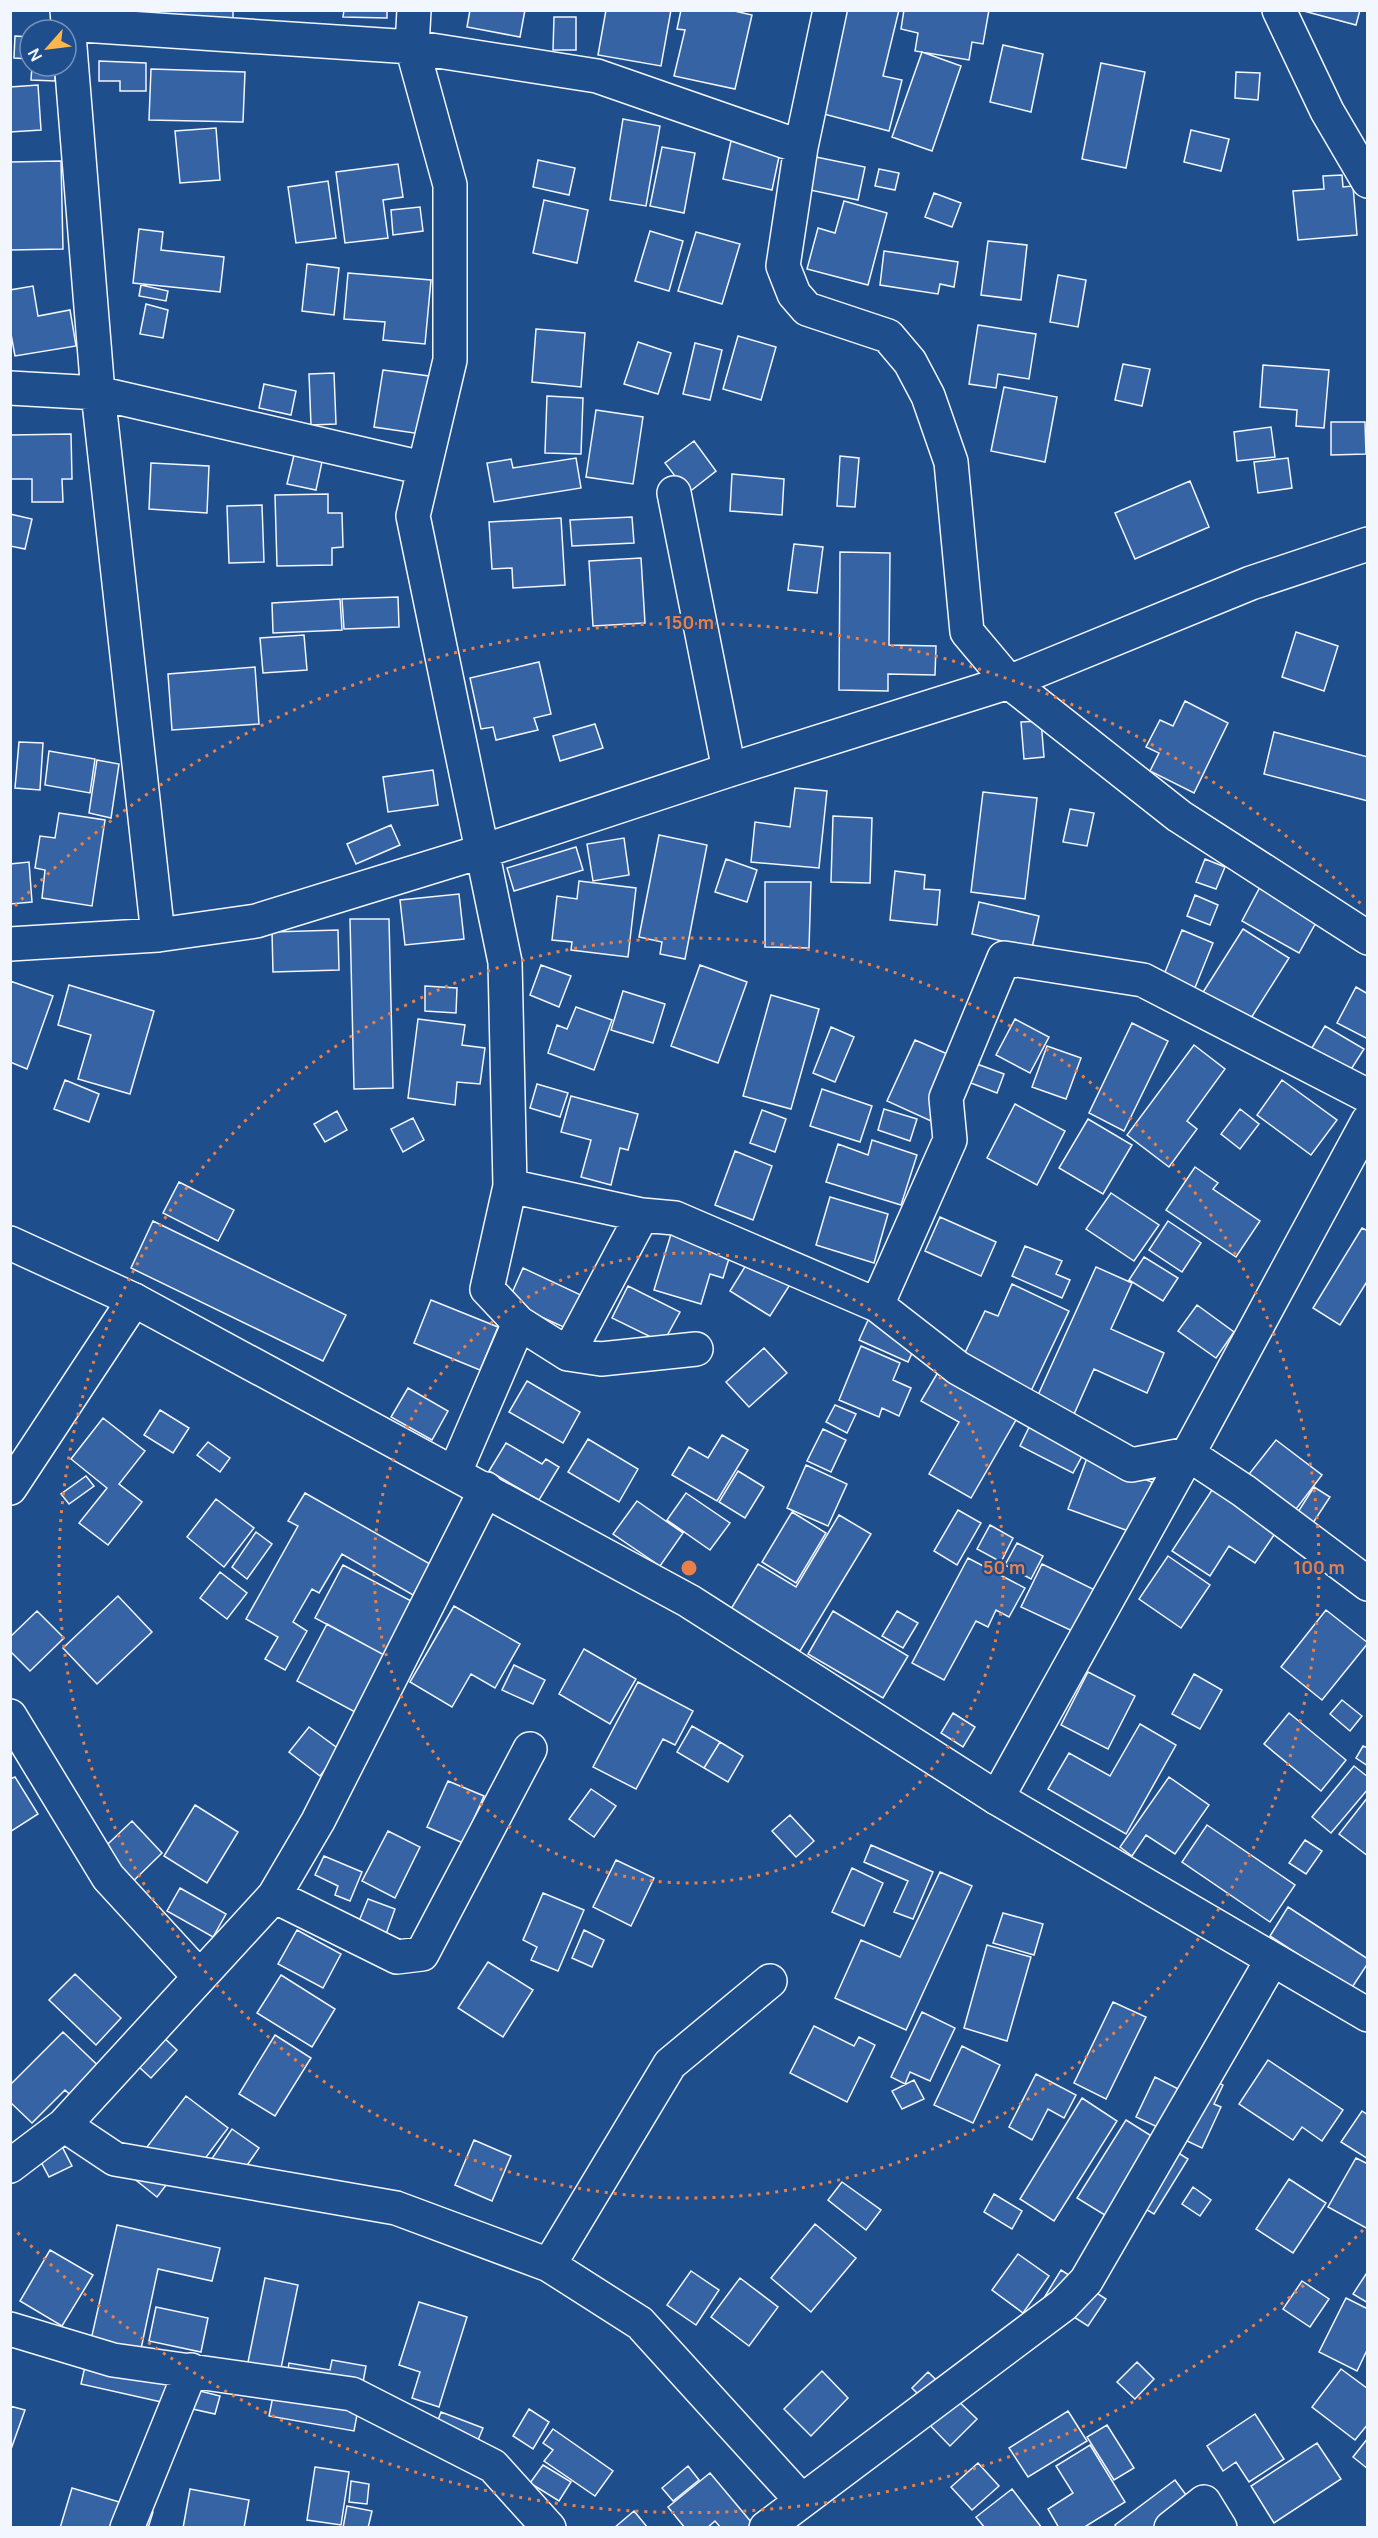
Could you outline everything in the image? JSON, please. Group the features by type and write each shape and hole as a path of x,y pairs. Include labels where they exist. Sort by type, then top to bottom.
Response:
{"street":[{"path":"414,10 412,47 450,185 450,360 413,516 505,962 510,1186 487,1289 519,1323 568,1354 602,1359 696,1349"},
{"path":"830,10 801,147 783,266 794,294 807,309 888,336 910,362 928,396 951,462 967,632 1009,682 1179,816 1368,938"},
{"path":"1279,10 1327,111 1368,181"},
{"path":"158,935 98,393 67,17 412,47 597,76 801,147"},
{"path":"10,388 98,393 423,468"},
{"path":"674,493 729,770"},
{"path":"10,944 158,935 256,921 483,851 729,770 1009,682 1251,583 1368,544"},
{"path":"878,1305 950,1140 946,1098 1004,958 1143,980 1368,1096"},
{"path":"998,1798 1368,1121"},
{"path":"510,1186 642,1215 675,1218 878,1305 958,1368 1131,1465 1188,1454 1244,1491 1368,1584"},
{"path":"568,1354 642,1215"},
{"path":"10,1243 134,1300 455,1472 689,1601 998,1798 1368,2015"},
{"path":"10,1488 134,1300"},
{"path":"455,1472 519,1323"},
{"path":"10,2166 64,2125 274,1896 318,1821 486,1489"},
{"path":"10,1716 108,1877 199,1976"},
{"path":"274,1896 397,1957 422,1954 530,1749"},
{"path":"766,2528 1063,2305 1086,2281 1272,1960"},
{"path":"549,2265 670,2064 770,1981"},
{"path":"64,2125 115,2159 396,2208 549,2265 640,2323 802,2501"},
{"path":"10,2329 113,2360 352,2394 493,2466 549,2528"},
{"path":"127,2528 191,2370"},
{"path":"1171,2528 1204,2502 1220,2528"}],"building":[{"path":"159,10 233,10 233,18 159,20"},
{"path":"344,10 387,10 387,18 343,17"},
{"path":"470,10 525,10 520,37 467,27"},
{"path":"606,10 671,10 661,66 598,55"},
{"path":"681,10 730,10 752,15 735,89 674,76 685,30 677,29"},
{"path":"846,10 899,10 883,76 902,80 889,131 820,113"},
{"path":"904,10 989,10 983,44 972,42 969,60 915,51 918,33 901,29"},
{"path":"1300,10 1360,10 1356,25"},
{"path":"554,17 576,17 576,50 553,50"},
{"path":"15,36 18,36 18,58 14,58"},
{"path":"1003,45 1043,54 1031,112 990,102"},
{"path":"922,52 961,66 932,151 892,137"},
{"path":"99,61 146,63 146,91 120,91 120,81 99,81"},
{"path":"1101,63 1145,72 1126,168 1082,159"},
{"path":"151,69 245,72 243,122 149,120"},
{"path":"1236,72 1260,73 1258,100 1235,98"},
{"path":"31,78 55,78 55,81 31,80"},
{"path":"38,85 41,130 10,132 10,87"},
{"path":"623,119 660,126 646,206 610,200"},
{"path":"216,128 220,180 180,183 175,131"},
{"path":"1191,130 1229,139 1221,171 1184,162"},
{"path":"731,141 780,152 772,190 723,179"},
{"path":"662,147 695,153 684,213 650,206"},
{"path":"816,157 865,167 858,200 810,190"},
{"path":"538,160 575,168 569,195 533,187"},
{"path":"61,161 63,249 10,250 10,162"},
{"path":"398,164 403,197 383,200 388,238 345,243 336,172"},
{"path":"879,169 899,173 895,190 875,186"},
{"path":"1342,175 1343,187 1353,186 1357,235 1298,240 1293,191 1324,189 1323,176"},
{"path":"328,181 336,238 296,243 288,187"},
{"path":"934,193 961,203 952,227 925,217"},
{"path":"544,200 588,210 577,263 533,253"},
{"path":"844,201 887,213 868,285 807,269 818,228 835,233"},
{"path":"420,207 423,231 393,235 391,210"},
{"path":"139,229 163,232 161,250 224,257 220,292 133,283"},
{"path":"650,231 683,241 669,291 635,281"},
{"path":"696,232 740,244 722,304 678,291"},
{"path":"988,241 1027,245 1021,300 981,295"},
{"path":"884,251 958,262 954,287 940,284 938,294 880,285"},
{"path":"307,264 339,268 334,315 302,311"},
{"path":"348,273 431,280 425,344 383,340 385,322 344,319"},
{"path":"1058,275 1086,280 1078,327 1050,322"},
{"path":"141,285 168,291 166,301 139,296"},
{"path":"33,286 38,316 70,310 76,346 15,356 10,329 10,290"},
{"path":"146,304 168,310 163,338 140,334"},
{"path":"978,325 1036,334 1029,379 998,374 996,388 969,384"},
{"path":"536,329 585,333 581,387 532,382"},
{"path":"738,336 776,347 761,400 723,389"},
{"path":"638,342 671,353 658,394 624,384"},
{"path":"695,343 722,350 710,400 683,394"},
{"path":"1123,364 1150,369 1142,406 1115,400"},
{"path":"1263,365 1329,370 1324,428 1296,426 1297,410 1260,407"},
{"path":"383,370 429,376 421,434 374,427"},
{"path":"334,373 336,424 311,425 309,374"},
{"path":"264,384 296,391 291,415 259,408"},
{"path":"1004,387 1057,397 1045,462 991,451"},
{"path":"547,396 583,398 581,454 545,453"},
{"path":"596,410 643,417 633,484 586,477"},
{"path":"1331,422 1365,422 1366,454 1331,455"},
{"path":"1271,427 1275,457 1237,461 1234,432"},
{"path":"71,434 72,479 62,479 63,502 32,502 32,479 10,479 10,435"},
{"path":"694,441 716,471 688,493 665,463"},
{"path":"295,451 323,457 316,490 287,484"},
{"path":"840,456 859,458 855,507 837,506"},
{"path":"576,458 581,488 494,502 487,463 511,459 513,468"},
{"path":"1288,458 1292,488 1258,493 1254,462"},
{"path":"151,463 209,466 207,513 149,509"},
{"path":"732,474 784,479 782,515 730,511"},
{"path":"1190,481 1209,527 1135,559 1115,513"},
{"path":"328,494 328,513 342,513 343,547 332,548 332,565 277,566 275,495"},
{"path":"262,505 264,562 229,563 227,506"},
{"path":"10,514 32,519 25,549 10,546"},
{"path":"632,517 634,543 572,546 570,520"},
{"path":"561,518 565,585 513,588 512,568 492,569 489,522"},
{"path":"794,544 823,547 817,593 788,590"},
{"path":"840,552 890,553 889,645 936,646 935,675 888,674 888,691 839,690"},
{"path":"641,558 645,623 593,626 589,561"},
{"path":"398,597 399,627 344,629 342,599"},
{"path":"340,599 342,630 273,633 272,603"},
{"path":"1296,632 1338,646 1324,691 1282,677"},
{"path":"304,635 307,670 263,673 260,638"},
{"path":"539,662 551,714 534,718 538,730 496,740 493,727 481,729 470,678"},
{"path":"255,667 259,724 172,730 168,674"},
{"path":"1185,701 1228,723 1194,793 1150,771 1159,753 1146,747 1160,720 1173,726"},
{"path":"1041,721 1044,757 1024,759 1021,722"},
{"path":"595,724 603,748 560,761 553,736"},
{"path":"1274,732 1368,757 1368,801 1264,774"},
{"path":"19,742 43,743 40,790 15,788"},
{"path":"49,751 95,759 90,793 45,785"},
{"path":"97,760 119,764 111,818 89,813"},
{"path":"433,770 438,805 388,812 383,777"},
{"path":"795,788 827,791 819,868 751,862 755,822 790,827"},
{"path":"983,792 1037,798 1025,899 971,892"},
{"path":"1070,809 1094,813 1087,846 1063,842"},
{"path":"59,813 105,820 92,906 42,898 45,870 35,868 40,836 55,838"},
{"path":"833,816 872,818 870,883 831,882"},
{"path":"391,825 400,845 356,864 347,844"},
{"path":"659,835 707,845 685,959 660,954 662,942 639,937"},
{"path":"624,838 629,875 593,881 587,844"},
{"path":"576,847 583,870 514,891 507,868"},
{"path":"726,859 757,870 747,902 715,892"},
{"path":"1205,859 1225,867 1216,889 1196,882"},
{"path":"29,862 32,902 10,904 10,864"},
{"path":"895,871 925,875 924,889 940,890 937,925 890,920"},
{"path":"579,881 636,888 628,957 571,950 572,942 552,940 557,896 577,899"},
{"path":"765,882 811,882 809,948 765,947"},
{"path":"1260,887 1318,919 1299,953 1242,921"},
{"path":"459,894 464,939 405,945 400,900"},
{"path":"1195,895 1218,905 1210,925 1187,916"},
{"path":"979,902 1039,916 1032,948 972,934"},
{"path":"350,919 389,919 393,1088 354,1089"},
{"path":"1243,929 1289,958 1246,1026 1200,997"},
{"path":"338,930 339,970 273,972 272,932"},
{"path":"1182,930 1213,943 1192,995 1161,982"},
{"path":"541,965 571,976 559,1007 530,995"},
{"path":"700,965 747,982 718,1063 671,1046"},
{"path":"10,981 53,996 27,1069 10,1062"},
{"path":"69,985 154,1011 130,1094 78,1079 91,1035 58,1025"},
{"path":"425,986 457,988 456,1013 425,1011"},
{"path":"1356,987 1368,994 1368,1039 1337,1023"},
{"path":"623,991 665,1004 653,1043 611,1030"},
{"path":"771,995 819,1009 791,1109 743,1096"},
{"path":"576,1007 612,1020 594,1070 548,1053 557,1025 567,1029"},
{"path":"418,1019 465,1025 462,1045 485,1048 480,1084 457,1082 455,1105 408,1098"},
{"path":"1015,1019 1049,1037 1030,1073 996,1055"},
{"path":"1132,1023 1168,1041 1124,1131 1089,1113"},
{"path":"1325,1026 1364,1049 1345,1079 1307,1056"},
{"path":"831,1027 854,1037 835,1082 813,1073"},
{"path":"915,1040 959,1059 931,1121 887,1101"},
{"path":"1194,1045 1225,1069 1187,1121 1197,1129 1169,1167 1127,1135"},
{"path":"1047,1046 1081,1058 1066,1099 1032,1087"},
{"path":"977,1064 1004,1074 997,1093 971,1083"},
{"path":"65,1080 99,1094 89,1122 54,1109"},
{"path":"1282,1080 1337,1120 1311,1155 1257,1115"},
{"path":"537,1084 568,1093 560,1117 530,1108"},
{"path":"822,1089 872,1106 860,1142 810,1126"},
{"path":"571,1096 638,1114 628,1150 620,1148 611,1185 581,1177 591,1140 561,1132"},
{"path":"1015,1104 1065,1131 1037,1185 987,1158"},
{"path":"884,1109 917,1119 910,1141 878,1130"},
{"path":"1240,1109 1259,1124 1240,1149 1221,1134"},
{"path":"762,1110 786,1119 775,1152 750,1143"},
{"path":"337,1111 347,1130 325,1142 314,1124"},
{"path":"413,1118 424,1140 403,1152 391,1129"},
{"path":"1088,1119 1132,1145 1103,1194 1059,1168"},
{"path":"872,1140 917,1155 901,1205 826,1182 838,1144 868,1155"},
{"path":"735,1151 772,1166 753,1220 715,1205"},
{"path":"1195,1167 1218,1183 1213,1189 1260,1221 1236,1257 1166,1210"},
{"path":"179,1182 234,1210 218,1241 163,1213"},
{"path":"1111,1193 1159,1225 1134,1261 1086,1229"},
{"path":"830,1197 888,1214 874,1263 816,1245"},
{"path":"940,1217 996,1242 981,1276 925,1251"},
{"path":"153,1221 346,1315 323,1361 131,1268"},
{"path":"1168,1221 1201,1243 1182,1272 1149,1250"},
{"path":"1362,1228 1368,1231 1368,1280 1340,1325 1313,1308"},
{"path":"671,1234 731,1252 723,1278 710,1274 701,1304 654,1290"},
{"path":"1025,1246 1062,1261 1056,1274 1070,1280 1062,1298 1012,1276"},
{"path":"751,1257 791,1283 770,1316 730,1291"},
{"path":"1144,1257 1178,1278 1163,1301 1129,1280"},
{"path":"1096,1267 1132,1283 1111,1329 1164,1353 1147,1393 1094,1369 1071,1421 1034,1404"},
{"path":"523,1268 583,1296 568,1329 508,1302"},
{"path":"1012,1284 1069,1311 1031,1391 962,1359 985,1311 998,1316"},
{"path":"628,1286 680,1312 663,1343 612,1318"},
{"path":"431,1300 498,1327 480,1370 414,1343"},
{"path":"1197,1305 1234,1332 1216,1358 1178,1331"},
{"path":"869,1318 918,1340 908,1362 859,1340"},
{"path":"861,1346 900,1363 893,1380 911,1388 899,1416 882,1408 879,1417 839,1400"},
{"path":"764,1348 787,1373 749,1407 726,1382"},
{"path":"941,1367 1020,1413 971,1498 929,1474 959,1422 921,1401"},
{"path":"527,1381 580,1412 563,1443 509,1412"},
{"path":"408,1388 448,1411 432,1440 391,1417"},
{"path":"835,1405 856,1414 847,1433 826,1422"},
{"path":"160,1410 189,1428 173,1453 144,1435"},
{"path":"1034,1417 1088,1445 1073,1473 1020,1446"},
{"path":"103,1418 145,1451 119,1484 142,1502 108,1545 79,1523 107,1488 71,1459"},
{"path":"823,1429 846,1440 831,1472 807,1461"},
{"path":"722,1435 748,1450 717,1501 672,1475 689,1447 708,1458"},
{"path":"588,1439 638,1469 619,1502 568,1472"},
{"path":"1276,1440 1322,1475 1293,1513 1246,1478"},
{"path":"208,1442 230,1458 220,1472 197,1455"},
{"path":"506,1443 542,1464 546,1459 559,1467 539,1500 489,1471"},
{"path":"1087,1458 1152,1482 1134,1533 1068,1509"},
{"path":"806,1465 847,1484 828,1526 787,1508"},
{"path":"738,1471 764,1487 745,1518 719,1502"},
{"path":"86,1476 94,1486 69,1504 61,1494"},
{"path":"1214,1487 1278,1529 1255,1563 1229,1546 1210,1576 1172,1551"},
{"path":"1314,1487 1330,1497 1311,1526 1296,1515"},
{"path":"305,1493 430,1564 413,1595 342,1554 319,1593 312,1589 293,1622 307,1631 285,1670 265,1659 278,1637 246,1619 298,1526 288,1521"},
{"path":"686,1493 730,1523 710,1550 667,1520"},
{"path":"216,1499 254,1528 224,1567 187,1537"},
{"path":"637,1501 683,1533 660,1566 613,1534"},
{"path":"958,1510 981,1523 957,1565 934,1551"},
{"path":"792,1512 826,1533 796,1583 762,1562"},
{"path":"839,1515 871,1534 800,1651 731,1609 758,1564 796,1587"},
{"path":"990,1525 1013,1538 1001,1562 977,1549"},
{"path":"256,1532 272,1544 247,1579 232,1567"},
{"path":"1017,1543 1043,1556 1031,1579 1005,1565"},
{"path":"1168,1556 1210,1585 1181,1628 1139,1599"},
{"path":"968,1558 1025,1588 1009,1617 996,1610 988,1627 976,1621 944,1680 912,1663"},
{"path":"1042,1564 1101,1593 1081,1635 1021,1607"},
{"path":"343,1565 415,1603 386,1656 315,1618"},
{"path":"220,1572 247,1593 227,1619 200,1598"},
{"path":"118,1596 152,1632 97,1684 63,1648"},
{"path":"454,1606 520,1644 495,1688 471,1674 452,1707 410,1682"},
{"path":"1326,1610 1368,1643 1322,1700 1281,1667"},
{"path":"37,1611 64,1638 30,1671 10,1651 10,1637"},
{"path":"833,1611 908,1656 883,1698 808,1654"},
{"path":"897,1611 918,1623 903,1648 882,1636"},
{"path":"327,1624 386,1656 355,1712 297,1681"},
{"path":"584,1649 636,1679 610,1724 559,1694"},
{"path":"514,1665 545,1680 533,1704 502,1690"},
{"path":"1088,1672 1135,1696 1108,1749 1061,1725"},
{"path":"1194,1674 1222,1690 1200,1729 1172,1714"},
{"path":"638,1682 693,1711 675,1745 663,1739 636,1789 593,1767"},
{"path":"1342,1700 1362,1716 1350,1731 1330,1714"},
{"path":"953,1713 975,1727 963,1747 941,1733"},
{"path":"1289,1713 1346,1760 1321,1791 1264,1744"},
{"path":"1140,1724 1176,1745 1126,1834 1048,1789 1069,1753 1110,1776"},
{"path":"692,1726 720,1742 704,1768 677,1752"},
{"path":"309,1727 340,1750 320,1776 289,1752"},
{"path":"720,1742 743,1756 728,1782 704,1768"},
{"path":"1363,1746 1368,1748 1368,1766 1356,1758"},
{"path":"1354,1766 1368,1777 1368,1789 1331,1833 1312,1817"},
{"path":"15,1777 38,1814 10,1832 10,1779"},
{"path":"1169,1777 1209,1805 1175,1854 1146,1835 1132,1856 1120,1847"},
{"path":"448,1781 484,1796 463,1843 427,1827"},
{"path":"591,1789 616,1806 594,1837 569,1819"},
{"path":"1368,1797 1368,1856 1339,1834"},
{"path":"195,1805 238,1832 207,1883 164,1856"},
{"path":"790,1815 814,1841 796,1857 772,1831"},
{"path":"132,1821 162,1853 120,1894 89,1862"},
{"path":"1207,1825 1295,1885 1270,1922 1182,1862"},
{"path":"388,1831 420,1847 395,1898 362,1881"},
{"path":"1305,1840 1322,1851 1306,1874 1289,1863"},
{"path":"871,1845 933,1872 913,1919 894,1912 908,1881 864,1862"},
{"path":"324,1856 362,1872 350,1901 335,1895 338,1886 315,1875"},
{"path":"616,1860 654,1878 631,1926 593,1907"},
{"path":"852,1868 883,1883 864,1926 832,1912"},
{"path":"940,1872 972,1886 906,2030 835,1998 861,1940 900,1957"},
{"path":"180,1888 226,1914 213,1937 167,1911"},
{"path":"543,1893 584,1910 558,1971 531,1960 537,1947 523,1940"},
{"path":"368,1899 395,1909 385,1937 357,1926"},
{"path":"1288,1907 1368,1959 1368,1963 1351,1989 1270,1936"},
{"path":"1003,1913 1043,1924 1034,1955 993,1943"},
{"path":"297,1930 341,1954 323,1988 278,1964"},
{"path":"584,1930 604,1940 592,1967 572,1958"},
{"path":"987,1945 1031,1957 1007,2041 964,2028"},
{"path":"488,1962 533,1990 503,2037 458,2008"},
{"path":"75,1974 121,2018 96,2045 49,2000"},
{"path":"281,1975 335,2009 312,2047 257,2013"},
{"path":"1113,2002 1146,2017 1106,2099 1074,2083"},
{"path":"922,2012 955,2028 930,2081 910,2072 905,2084 891,2077"},
{"path":"144,2019 177,2050 151,2078 118,2048"},
{"path":"814,2026 854,2046 859,2037 875,2045 847,2102 790,2073"},
{"path":"63,2032 111,2078 83,2107 65,2090 32,2123 10,2102 10,2085"},
{"path":"275,2035 311,2058 275,2116 239,2094"},
{"path":"962,2046 1000,2065 973,2123 934,2105"},
{"path":"1268,2060 1343,2110 1322,2141 1302,2127 1293,2140 1239,2104"},
{"path":"1192,2070 1223,2085 1214,2104 1221,2107 1202,2148 1136,2117 1155,2077 1182,2091"},
{"path":"1036,2074 1076,2095 1064,2118 1048,2109 1032,2140 1009,2127"},
{"path":"914,2080 924,2099 902,2109 892,2091"},
{"path":"186,2096 228,2128 195,2172 183,2163 157,2197 127,2173"},
{"path":"1082,2098 1117,2121 1054,2221 1020,2199"},
{"path":"1362,2111 1368,2115 1368,2159 1341,2142"},
{"path":"1126,2120 1188,2159 1154,2214 1122,2195 1108,2217 1077,2198"},
{"path":"232,2129 259,2148 234,2184 207,2166"},
{"path":"54,2131 72,2166 49,2177 31,2143"},
{"path":"474,2140 511,2156 492,2201 455,2185"},
{"path":"1356,2158 1368,2164 1368,2229 1328,2207"},
{"path":"1289,2179 1326,2203 1293,2253 1256,2229"},
{"path":"842,2182 881,2210 866,2230 828,2200"},
{"path":"1193,2187 1211,2200 1200,2216 1182,2204"},
{"path":"994,2194 1022,2211 1012,2229 984,2212"},
{"path":"815,2224 856,2258 811,2312 771,2278"},
{"path":"117,2225 220,2248 212,2281 158,2269 141,2349 200,2391 220,2396 215,2414 81,2384"},
{"path":"50,2250 93,2275 62,2326 20,2301"},
{"path":"1018,2254 1049,2276 1023,2313 992,2290"},
{"path":"1061,2270 1106,2299 1088,2326 1044,2298"},
{"path":"691,2271 719,2290 696,2325 667,2305"},
{"path":"1368,2271 1368,2303 1353,2294"},
{"path":"265,2278 298,2285 279,2378 246,2372"},
{"path":"740,2278 778,2307 749,2346 711,2317"},
{"path":"1302,2281 1329,2299 1310,2327 1283,2309"},
{"path":"1346,2298 1368,2309 1368,2348 1357,2371 1319,2352"},
{"path":"419,2302 467,2317 439,2407 412,2398 420,2372 399,2365"},
{"path":"156,2307 208,2318 201,2352 149,2341"},
{"path":"332,2360 366,2366 354,2431 269,2416 276,2381 286,2383 289,2363 330,2370"},
{"path":"1137,2362 1154,2379 1135,2399 1117,2382"},
{"path":"1341,2369 1368,2389 1368,2424 1355,2440 1312,2407"},
{"path":"822,2371 848,2398 811,2436 784,2409"},
{"path":"928,2372 977,2419 950,2446 921,2416 930,2406 912,2388"},
{"path":"10,2406 25,2410 10,2452"},
{"path":"529,2409 549,2422 533,2449 513,2436"},
{"path":"1068,2411 1087,2441 1028,2477 1009,2448"},
{"path":"441,2412 483,2428 472,2455 431,2439"},
{"path":"1255,2414 1284,2459 1249,2482 1236,2462 1223,2471 1207,2446"},
{"path":"1107,2425 1134,2468 1114,2480 1087,2437"},
{"path":"553,2429 613,2471 595,2496 544,2461 553,2450 543,2443"},
{"path":"1368,2438 1368,2469 1353,2457"},
{"path":"1317,2443 1341,2479 1274,2523 1251,2486"},
{"path":"1090,2445 1125,2502 1083,2528 1059,2528 1048,2509 1073,2493 1056,2466"},
{"path":"978,2463 999,2486 972,2510 951,2487"},
{"path":"543,2465 571,2482 559,2501 530,2483"},
{"path":"688,2466 699,2480 673,2501 662,2488"},
{"path":"315,2467 349,2472 341,2525 307,2520"},
{"path":"710,2473 752,2523 747,2528 721,2528 715,2521 707,2528 685,2528 668,2507"},
{"path":"1175,2480 1201,2515 1184,2528 1117,2528 1115,2525"},
{"path":"351,2481 369,2484 367,2504 349,2502"},
{"path":"72,2488 153,2512 148,2528 60,2528"},
{"path":"190,2489 249,2500 244,2528 183,2528"},
{"path":"1012,2489 1042,2528 985,2528 976,2517"},
{"path":"347,2506 372,2511 368,2528 343,2528"},
{"path":"634,2511 648,2528 614,2528"}]}
